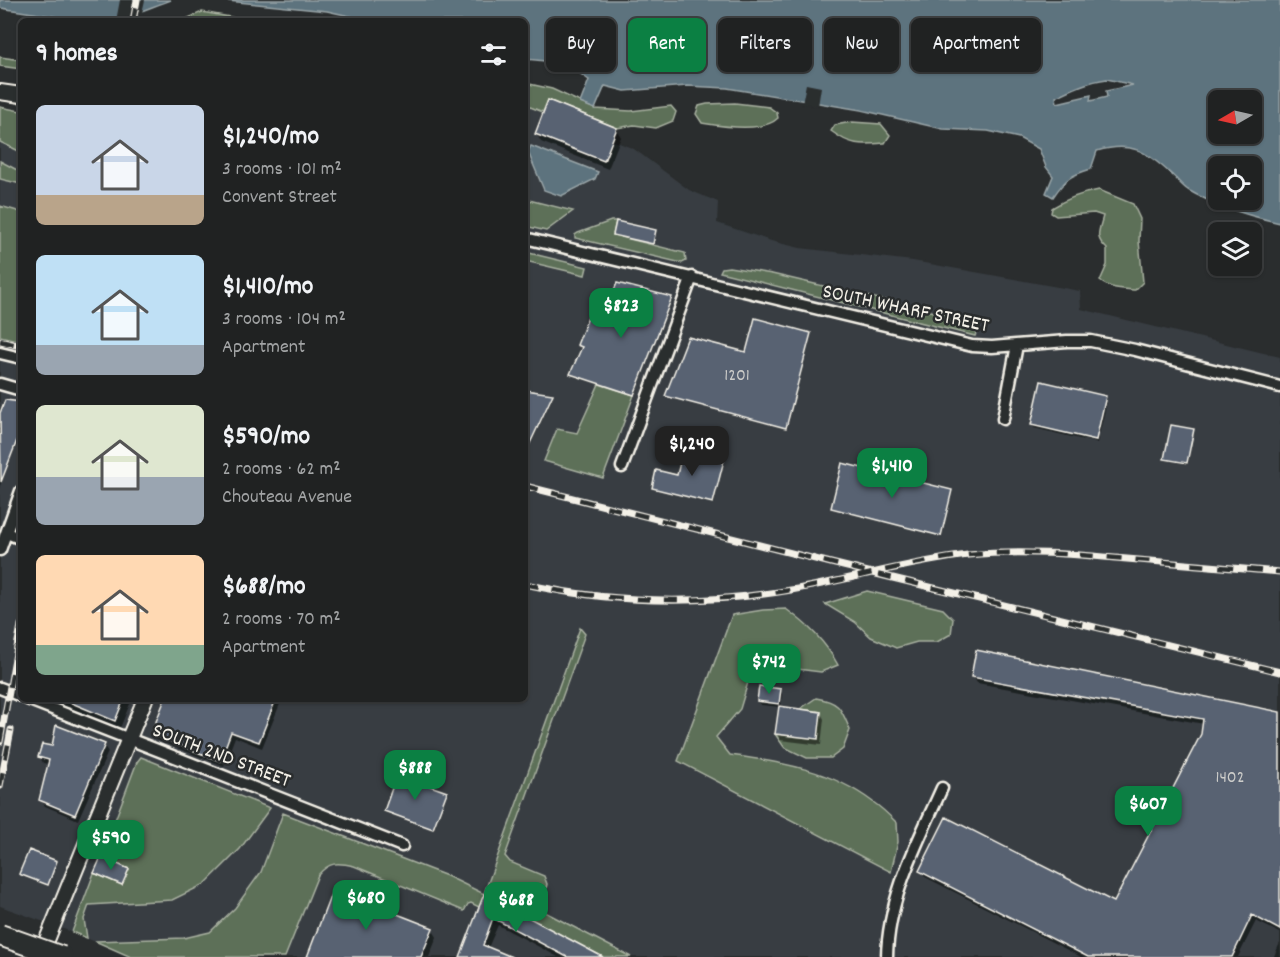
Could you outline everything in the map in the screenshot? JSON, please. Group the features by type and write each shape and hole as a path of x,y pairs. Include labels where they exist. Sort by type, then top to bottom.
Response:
{"highway":[{"path":"0,935 62,957"}],"street":[{"path":"0,92 18,95"},
{"name":"SOUTH WHARF STREET","path":"528,239 972,346 992,347 1091,341 1280,387"},
{"path":"622,467 692,277"},
{"path":"1003,420 1017,345"},
{"path":"0,353 18,357"},
{"path":"0,384 18,389"},
{"path":"0,550 18,500"},
{"path":"7,533 18,537"},
{"path":"0,688 18,695"},
{"name":"SOUTH 2ND STREET","path":"35,702 402,846"},
{"path":"42,951 144,702"},
{"path":"887,957 888,934 902,879 942,789"},
{"path":"0,928 42,951 74,957"}],"shaded area":[{"path":"528,106 634,149 689,190 718,202 717,223 800,248 913,261 1080,291 1081,309 1280,357 1280,957 131,957 72,932 0,906 0,107 18,110 18,702 528,702"}],"green space":[{"path":"202,12 235,18 188,18"},
{"path":"285,15 304,18 270,18"},
{"path":"0,57 18,60 18,69 0,66"},
{"path":"528,84 552,89 595,109 631,111 671,106 676,112 673,121 656,128 634,125 617,128 548,100 543,112 528,106"},
{"path":"735,103 769,107 777,113 778,118 763,126 720,126 702,123 696,114 699,106"},
{"path":"0,107 18,110 18,151 0,142"},
{"path":"852,122 881,124 890,135 885,143 862,144 850,142 831,131 835,125"},
{"path":"0,161 18,170 18,183 0,179"},
{"path":"1099,190 1133,204 1140,219 1139,241 1143,282 1135,290 1112,287 1100,281 1107,265 1107,249 1099,238 1103,216 1094,213 1056,216 1051,213 1052,208 1063,202"},
{"path":"528,200 573,211 546,231 528,227"},
{"path":"0,206 18,211 18,340 0,336"},
{"path":"616,221 613,235 685,253 686,261 682,263 575,238 578,233"},
{"path":"528,253 587,267 585,275 528,262"},
{"path":"729,267 772,274 973,321 978,328 975,336 720,272 722,268"},
{"path":"599,384 634,395 603,478 544,461 557,429 577,433"},
{"path":"867,591 943,609 953,619 951,634 937,642 917,642 896,648 871,637 855,622 825,604"},
{"path":"786,609 815,634 838,665 821,672 773,666 749,679 740,709 716,737 730,755 787,765 823,775 857,791 880,807 897,823 898,842 891,872 678,761 732,615"},
{"path":"580,628 585,634 505,856 510,862 544,876 547,884 541,910 631,957 603,957 485,894 479,907 471,903 464,911 354,866 343,864 330,865 318,875 285,957 131,957 95,941 184,938 210,932 235,908 261,872 283,813 447,876 484,894"},
{"path":"816,698 839,707 850,730 843,749 831,758 807,758 784,747 775,734 818,739 821,712 800,709"},
{"path":"141,757 270,808 240,849 205,884 172,900 89,905 84,919 87,938 72,932 94,873 122,885 129,869 101,857 137,762"}],"water":[{"path":"0,0 171,0 122,18 68,18 0,8"},
{"path":"217,0 1280,0 1280,223 1233,210 1262,210 1262,156 1208,156 1208,200 1186,188 1146,154 1129,148 1109,148 1097,151 1091,169 1069,179 1053,197 1046,193 1053,176 1046,167 1039,149 1019,138 988,131 943,129 861,110 727,88 687,86 625,91 605,86 595,109 580,103 589,80 578,72 616,72 616,18 546,18 546,62 528,59 528,18 358,18 327,11","holes":["1107,79 1133,85 1106,91 1107,97 1090,101 1091,95 1057,103 1056,97 1087,83"]},
{"path":"531,146 598,172 595,179 561,196 544,190 528,152"}],"pier":[{"path":"120,0 145,0 142,13 117,18"},
{"path":"806,84 821,87 818,106 802,104"}],"building":[{"path":"548,100 617,128 604,161 535,134"},
{"path":"616,221 656,230 653,244 613,235"},
{"path":"617,283 672,297 634,395 570,374 582,347 577,345 591,310 604,315"},
{"path":"755,318 811,333 786,428 665,396 688,337 746,352"},
{"path":"1041,381 1106,396 1096,440 1031,425"},
{"path":"528,390 553,394 528,448"},
{"path":"5,400 18,402 18,438 1,482 0,413"},
{"path":"1171,425 1194,429 1187,463 1164,459"},
{"path":"683,450 724,460 713,503 652,488 656,470 677,475"},
{"path":"842,463 952,490 941,536 831,508"},
{"path":"976,650 1280,712 1280,930 1252,915 1232,957 1088,957 919,871 946,817 1114,902 1201,734 1203,719 971,677"},
{"path":"759,686 781,689 779,704 757,701"},
{"path":"69,702 123,702 115,721"},
{"path":"164,702 275,702 259,742 231,732 220,761 151,734"},
{"path":"779,706 821,712 818,739 775,734"},
{"path":"56,725 105,744 75,815 39,800 49,760 38,757 42,744 52,746"},
{"path":"397,774 447,792 433,829 384,811"},
{"path":"29,850 57,861 48,885 19,874"},
{"path":"101,857 129,869 122,885 94,873"},
{"path":"333,889 433,928 421,957 307,957"},
{"path":"484,894 603,957 567,957 493,918 483,945 512,957 460,957"}],"railway":[{"path":"134,18 137,0"},
{"path":"0,341 18,345"},
{"path":"528,487 1280,672"},
{"path":"528,585 624,598 657,600 724,598 791,590 946,558 1008,553 1048,553 1280,572"},
{"path":"0,742 18,642"},
{"path":"0,786 11,730"}]}
